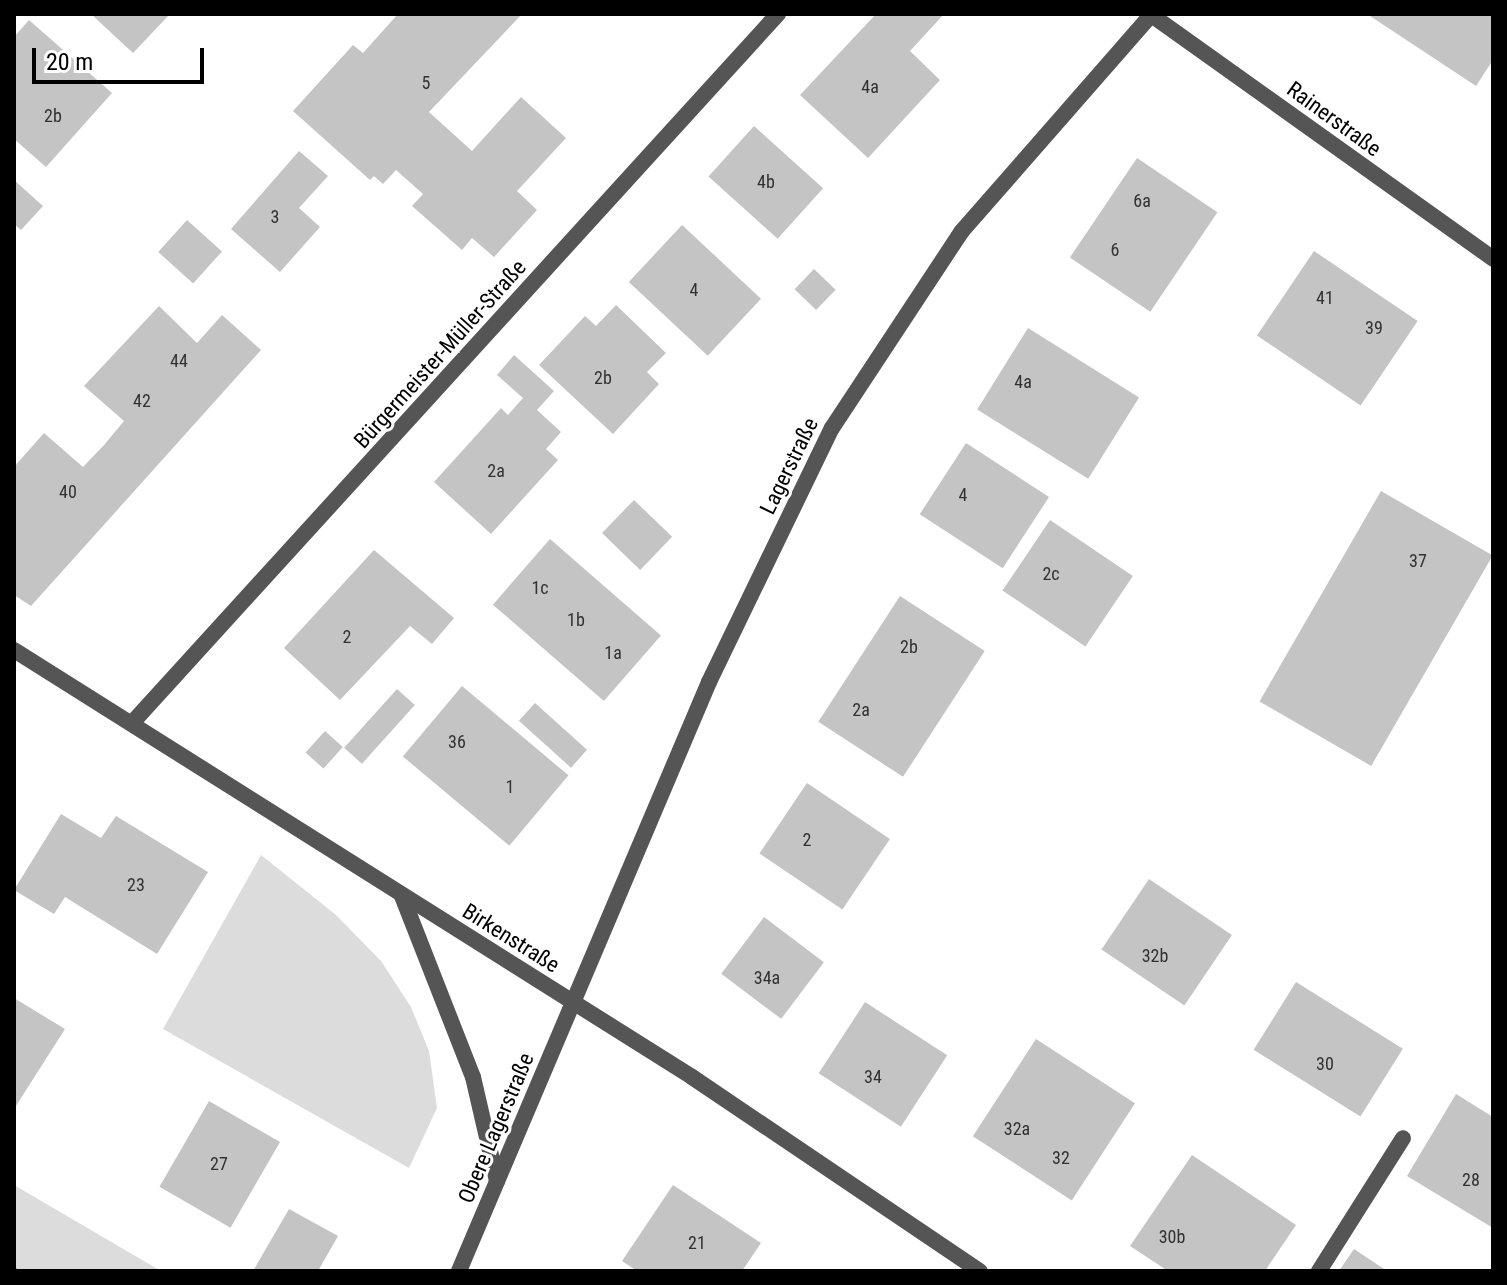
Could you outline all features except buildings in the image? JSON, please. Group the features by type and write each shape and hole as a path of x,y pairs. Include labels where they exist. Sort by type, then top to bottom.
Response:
{"street":[{"name":"Bürgermeister-Müller-Straße","path":"133,722 778,14"},
{"name":"Rainerstraße","path":"1151,14 1493,259"},
{"name":"Lagerstraße","path":"574,1003 709,682 832,428 962,231 1151,14"},
{"name":"Birkenstraße","path":"14,650 133,722 574,1003 980,1271"},
{"path":"402,896 473,1077 497,1181"},
{"name":"Obere Lagerstraße","path":"459,1271 574,1003"},
{"path":"1319,1271 1403,1138"}],"shaded area":[{"path":"261,855 336,915 381,961 411,1007 429,1051 437,1108 409,1168 163,1029"},
{"path":"14,1185 161,1271 14,1271"}]}
